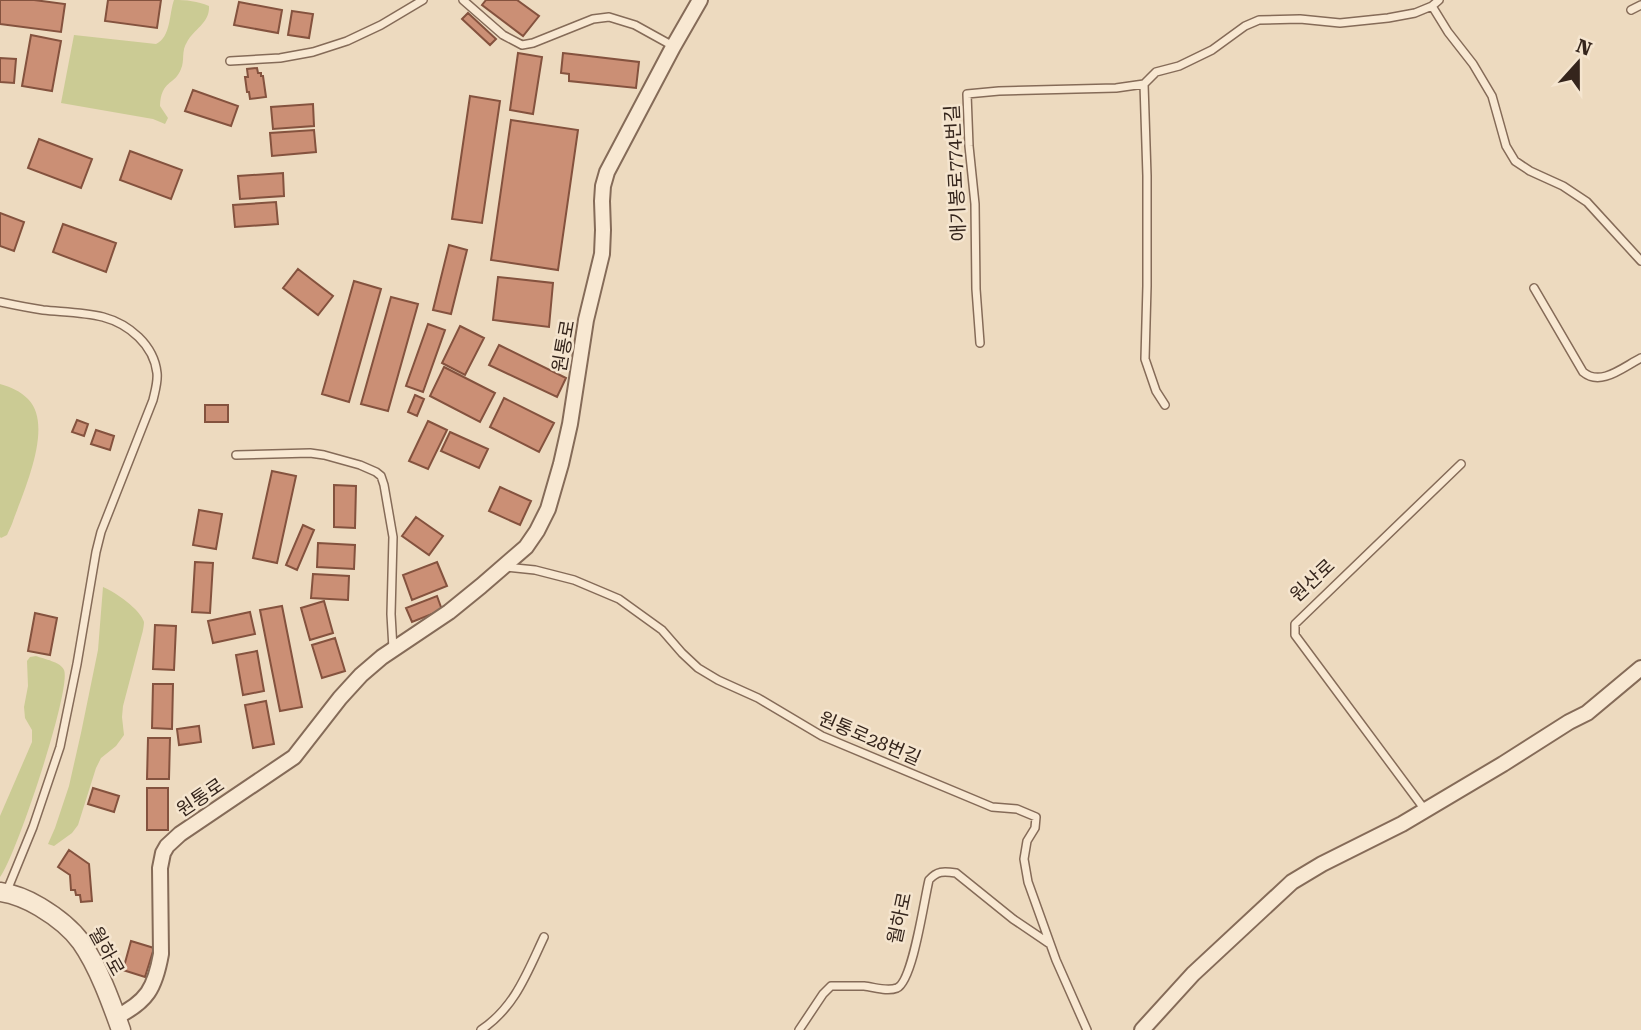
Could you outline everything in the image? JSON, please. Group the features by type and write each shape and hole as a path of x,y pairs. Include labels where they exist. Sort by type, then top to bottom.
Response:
{"street":[{"name":"원통로","path":"119,1024 129,1011 145,998 159,966 160,868 167,846 180,834 294,757 361,675 449,612 504,567 526,547 537,531 548,509 570,424 586,320 602,254 602,201 607,172 700,0"},
{"path":"1142,1030 1193,974 1292,883 1322,864 1402,824 1587,713 1641,668"},
{"name":"월하로","path":"3,892 21,897 48,912 74,933 90,958 119,1024"}],"lane":[{"path":"230,61 280,58 313,52 347,41 381,25 423,0"},
{"path":"463,0 503,35 522,45 593,19 609,17 635,25 673,47"},
{"name":"애기봉로774번길","path":"980,343 975,204 967,94 1116,88 1144,84 1156,72 1179,66 1212,50 1245,26 1259,20 1300,19 1340,23 1388,18 1415,13 1439,0"},
{"path":"1631,10 1641,5"},
{"path":"1432,6 1492,96 1506,146 1515,160 1530,172 1563,186 1587,202 1641,261"},
{"path":"1144,84 1147,204 1145,359 1156,391 1165,405"},
{"path":"1534,288 1583,372 1590,378 1602,378 1641,358"},
{"path":"0,302 115,321 130,329 148,347 157,372 153,400 110,507 96,552 60,747 33,827 3,892"},
{"path":"236,455 324,455 360,465 381,476 393,537 393,650"},
{"name":"원산로","path":"1425,810 1295,635 1294,624 1461,464"},
{"name":"원통로28번길","path":"504,567 535,570 574,580 619,599 662,630 698,668 758,698 822,736 992,807 1017,809 1035,817 1035,828 1027,841 1024,859 1028,882 1050,945 1087,1030"},
{"name":"월하로","path":"799,1030 831,986 886,990 896,989 903,983 915,950 929,880 936,873 956,873 1050,945"},
{"path":"481,1030 501,1014 509,1003 524,980 544,937"}],"green space":[{"path":"174,0 205,4 209,6 209,12 185,45 178,74 163,91 160,106 168,118 165,124 153,119 61,103 74,35 156,44 167,31"},
{"path":"0,384 28,399 35,411 38,426 29,478 7,535 1,538 0,537"},
{"path":"103,587 133,607 144,622 123,706 124,735 116,746 101,758 78,825 54,846 48,844 69,786 98,650"},
{"path":"36,656 62,667 64,684 41,774 17,840 0,877 0,816 32,742 32,730 25,718 24,707 28,686 27,661"}],"building":[{"path":"0,0 65,4 61,32 0,24"},
{"path":"108,0 161,0 157,28 105,21"},
{"path":"486,0 517,0 539,16 523,36 482,5"},
{"path":"239,2 282,10 278,33 234,25"},
{"path":"292,11 313,14 309,38 288,35"},
{"path":"468,13 496,39 490,45 462,19"},
{"path":"31,35 61,41 52,91 22,86"},
{"path":"518,53 542,57 533,114 510,110"},
{"path":"563,53 639,62 636,88 569,81 569,74 561,73"},
{"path":"0,58 16,59 14,83 0,82"},
{"path":"257,68 258,73 263,76 266,97 250,99 245,77 248,77 247,69"},
{"path":"193,90 238,106 231,126 185,111"},
{"path":"470,96 500,101 482,223 452,219"},
{"path":"313,104 314,126 273,129 271,107"},
{"path":"511,120 578,130 558,270 491,260"},
{"path":"314,130 316,152 272,156 270,133"},
{"path":"39,139 92,159 81,188 28,168"},
{"path":"130,151 182,170 171,199 120,180"},
{"path":"283,173 284,196 240,199 238,176"},
{"path":"276,202 278,224 235,227 233,205"},
{"path":"0,213 24,222 14,251 0,246"},
{"path":"63,224 116,243 106,272 53,252"},
{"path":"449,245 467,250 451,314 433,310"},
{"path":"298,269 333,296 318,315 283,288"},
{"path":"498,277 553,283 549,327 493,320"},
{"path":"354,281 381,289 349,402 322,394"},
{"path":"391,297 418,304 388,411 361,404"},
{"path":"428,324 445,330 423,392 406,386"},
{"path":"460,326 484,338 465,375 442,363"},
{"path":"499,345 566,378 557,397 489,365"},
{"path":"444,367 495,393 480,422 430,396"},
{"path":"415,395 424,399 417,416 408,412"},
{"path":"504,398 554,423 539,452 490,427"},
{"path":"205,405 228,405 228,422 205,422"},
{"path":"77,420 88,424 84,436 72,432"},
{"path":"428,421 447,430 428,469 409,461"},
{"path":"96,430 114,436 110,450 91,444"},
{"path":"450,432 488,449 479,468 441,451"},
{"path":"272,471 296,476 277,563 253,558"},
{"path":"334,485 356,486 355,528 334,527"},
{"path":"500,487 531,501 520,525 489,511"},
{"path":"199,510 222,514 216,549 193,545"},
{"path":"416,517 443,536 429,555 402,536"},
{"path":"303,525 314,530 297,570 286,565"},
{"path":"318,543 355,545 354,569 317,567"},
{"path":"195,562 213,563 210,613 192,612"},
{"path":"437,562 447,586 412,600 403,575"},
{"path":"313,574 349,576 348,600 311,598"},
{"path":"437,596 442,610 412,622 406,608"},
{"path":"324,601 333,633 310,640 301,608"},
{"path":"282,606 302,707 280,711 260,610"},
{"path":"250,612 255,634 213,643 208,621"},
{"path":"35,613 57,618 50,655 28,651"},
{"path":"155,625 176,626 174,670 153,669"},
{"path":"335,638 345,671 322,678 312,645"},
{"path":"257,651 264,691 243,695 236,655"},
{"path":"153,684 173,684 172,729 152,728"},
{"path":"266,701 274,744 253,748 245,705"},
{"path":"199,726 201,742 179,745 177,729"},
{"path":"148,738 170,738 169,779 147,779"},
{"path":"93,788 119,796 114,812 88,804"},
{"path":"147,788 168,788 168,830 147,830"},
{"path":"69,850 89,864 92,901 81,902 80,895 71,890 70,875 58,867"},
{"path":"131,941 154,948 145,977 123,970"}]}
